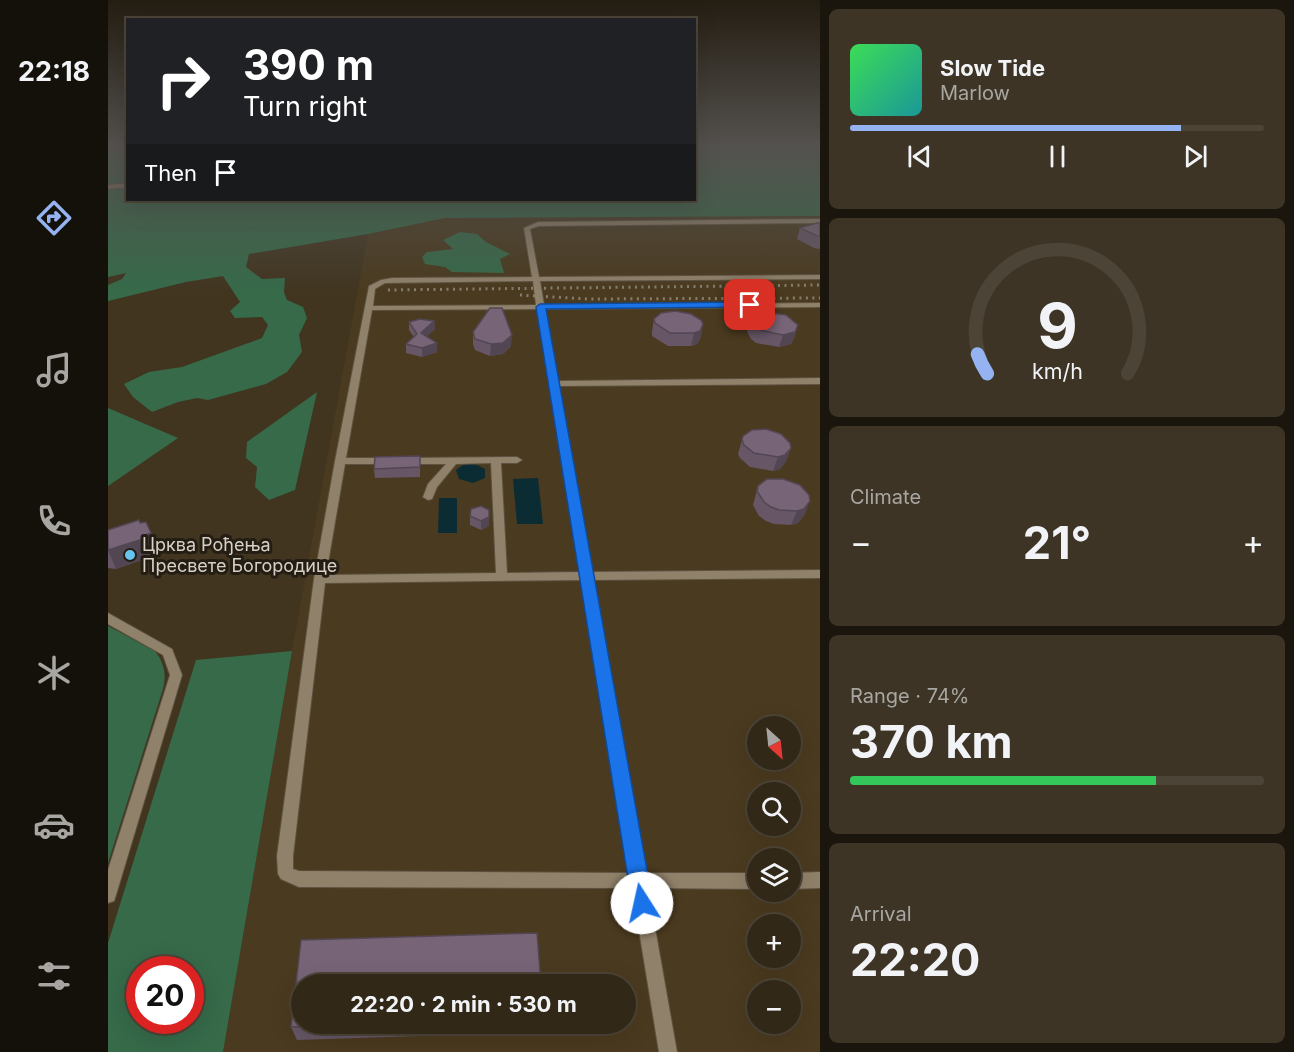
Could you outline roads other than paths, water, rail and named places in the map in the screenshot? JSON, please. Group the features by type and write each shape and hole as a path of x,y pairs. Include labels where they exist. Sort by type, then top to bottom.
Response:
{"street":[{"path":"668,1052 527,228 532,224 820,221"},
{"path":"747,881 299,879 286,874 285,856 320,579 372,288 383,281 820,277"},
{"path":"369,308 820,305"},
{"path":"554,384 819,382"},
{"path":"428,497 432,486 454,460"},
{"path":"496,460 502,577"},
{"path":"340,461 517,460"},
{"path":"320,579 820,574"},
{"path":"108,618 168,652 176,675 108,895"},
{"path":"801,880 820,880"}],"water":[{"path":"473,463 485,469 485,478 473,483 459,479 456,470 463,465"},
{"path":"538,478 543,524 517,524 513,479"},
{"path":"439,498 457,498 457,533 438,533"}],"railway":[{"path":"388,290 820,285"},
{"path":"520,295 588,299 820,298"}],"place":[{"name":"Црква Рођења Пресвете Богородице","path":"130,555"}]}
